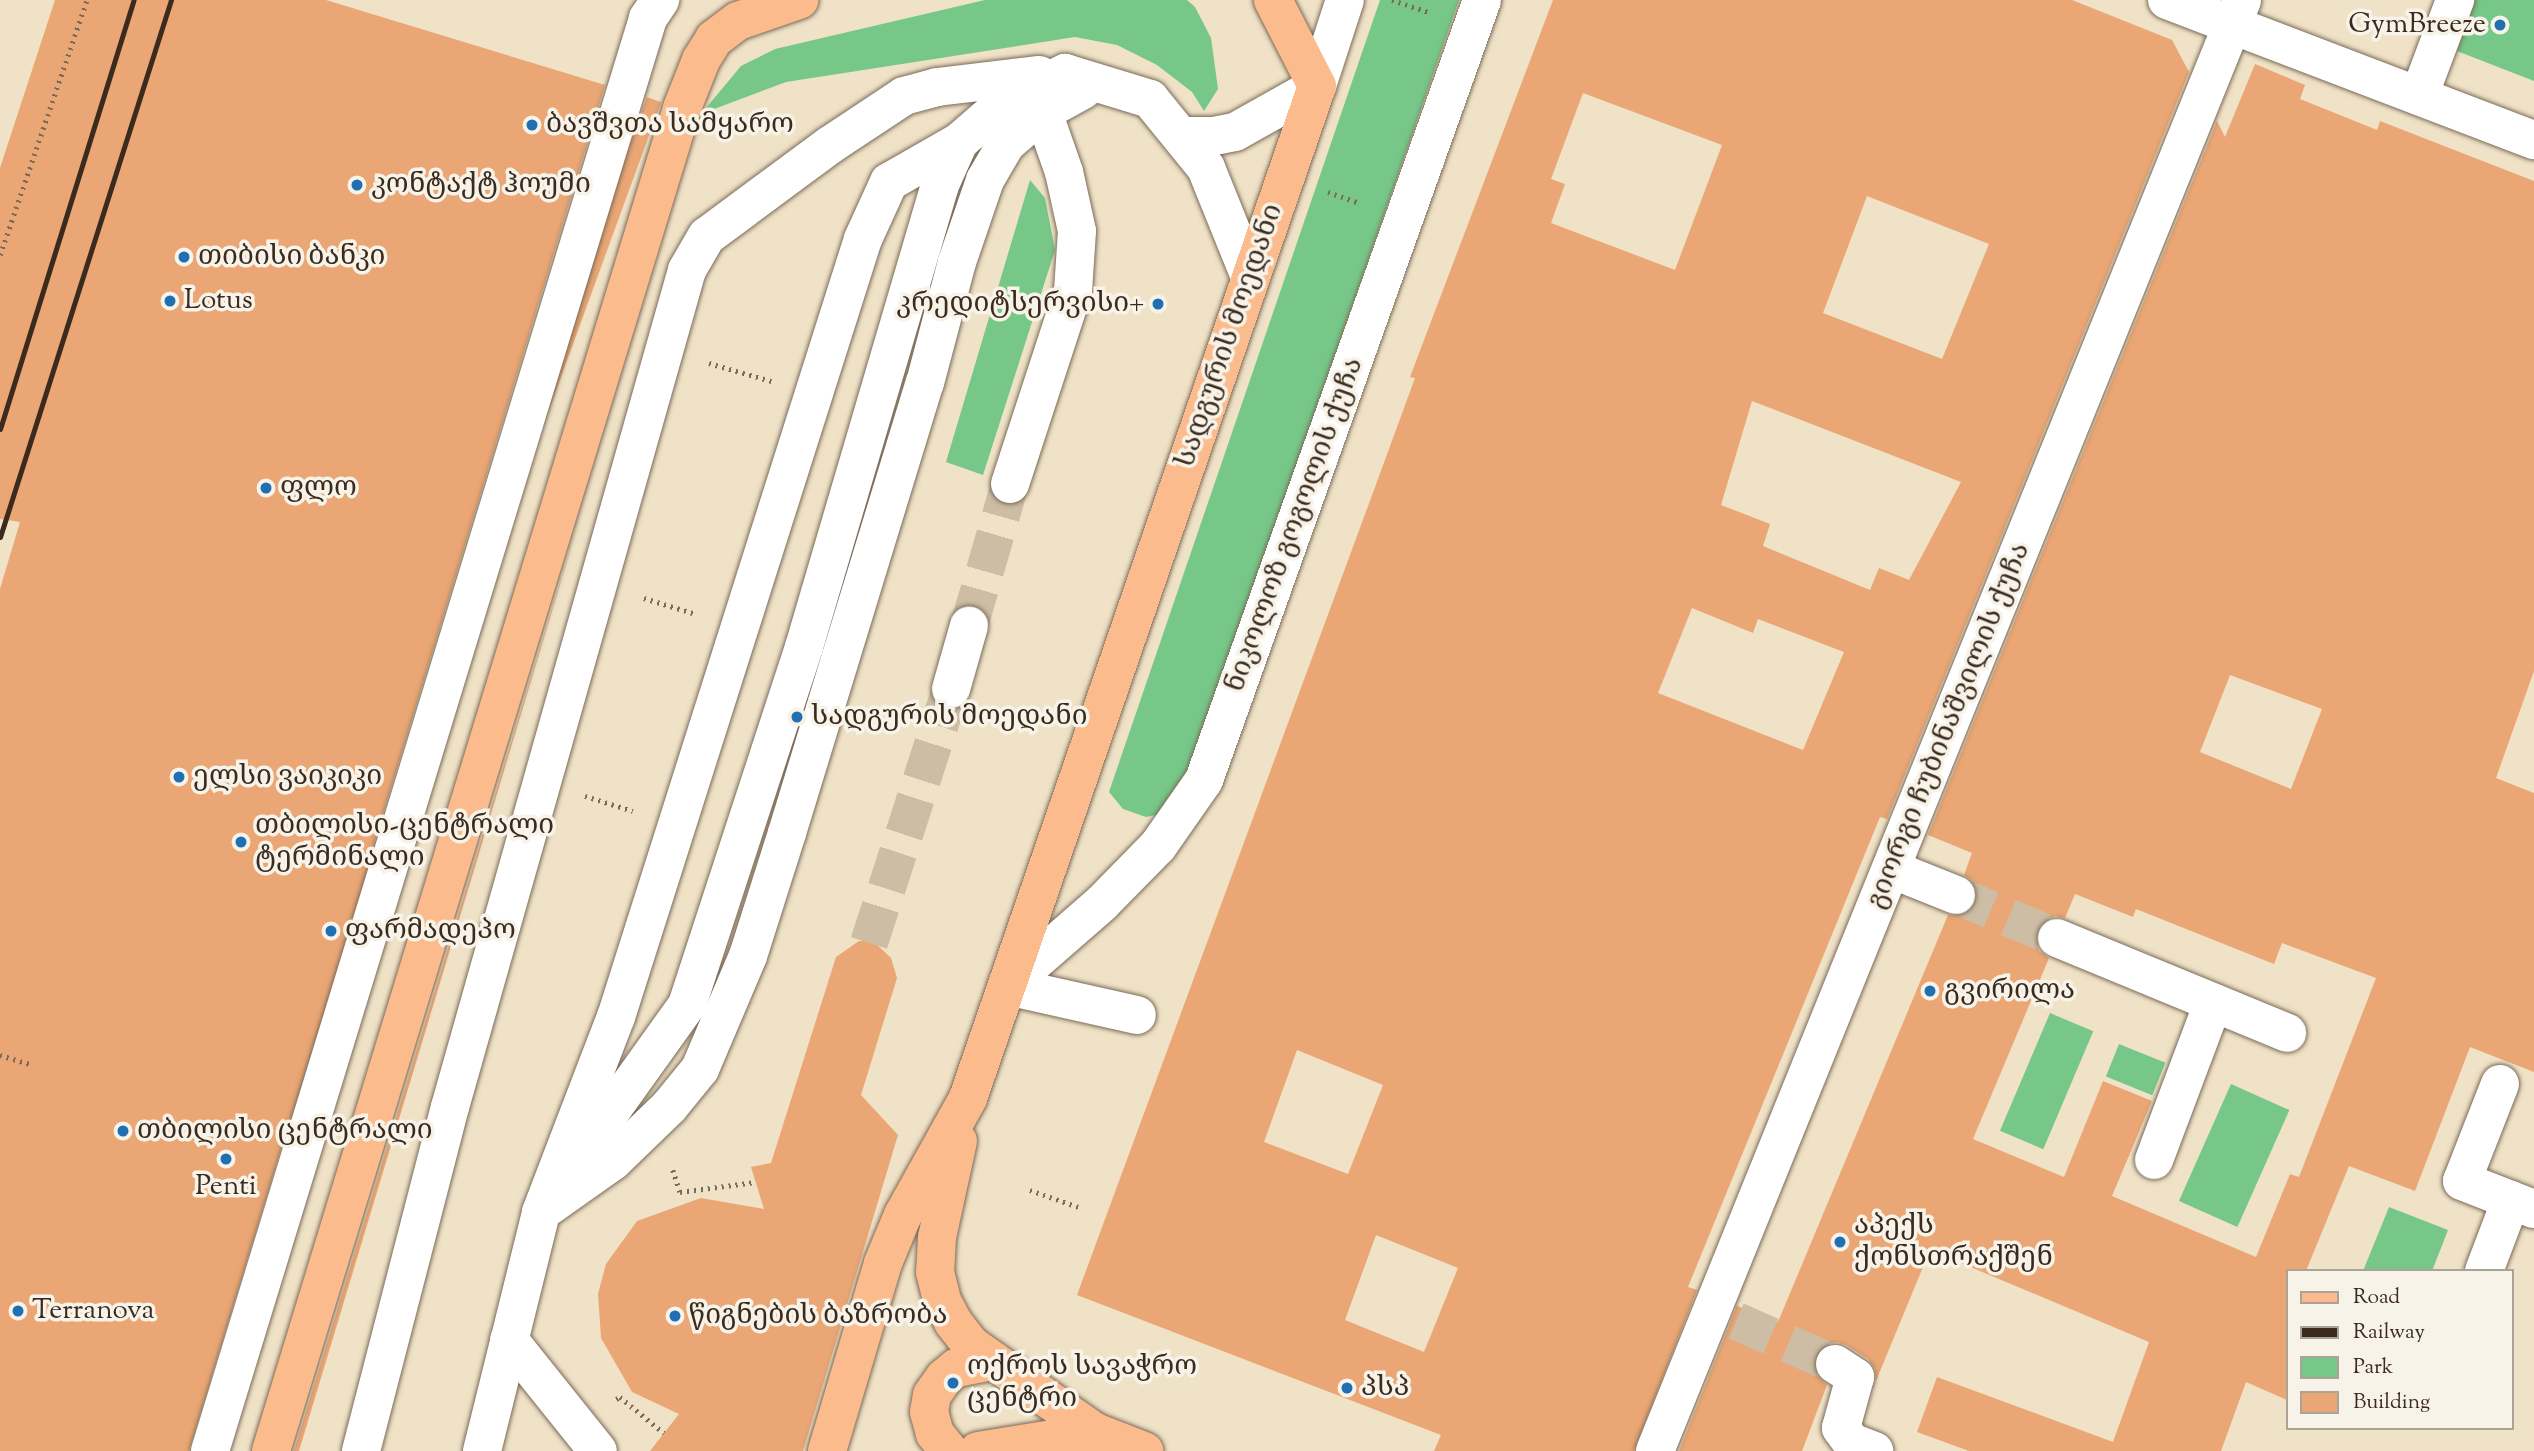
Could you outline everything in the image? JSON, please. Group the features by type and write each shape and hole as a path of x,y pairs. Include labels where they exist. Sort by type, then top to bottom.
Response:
{"main road":[{"path":"271,1451 682,108 701,60 715,39 738,21 800,0"},
{"path":"1273,0 1317,86"},
{"name":"სადგურის მოედანი","path":"827,1451 883,1263 903,1215 968,1098 1317,86"},
{"path":"968,1098 937,1237 935,1272 942,1301 953,1322 971,1345 1095,1432 1144,1451"},
{"path":"949,1451 935,1434 929,1412 932,1395 944,1378 956,1368 993,1361"},
{"path":"978,1451 1095,1432"}],"street":[{"path":"210,1451 648,18 660,0"},
{"name":"სადგურის მოედანი","path":"1317,86 1345,0"},
{"name":"ნიკოლოზ გოგოლის ქუჩა","path":"1007,986 1101,903 1158,846 1204,780 1482,0"},
{"path":"2167,0 2238,12 2419,96 2534,140"},
{"path":"2419,96 2455,0"},
{"name":"გიორგი ჩუბინაშვილის ქუჩა","path":"1655,1451 1724,1316 1891,869 2238,12"},
{"path":"541,1212 613,1161 669,1107 700,1069 748,956 925,383 957,262 985,180 1006,144 1082,78"},
{"path":"482,1451 541,1212 616,1017 863,239 889,182 959,142 1004,102 1082,78"},
{"path":"361,1451 450,1107 687,270 707,236 830,145 904,96 937,87 1082,78 1150,99 1182,136 1206,168 1250,277"},
{"path":"1182,136 1214,136 1236,132 1317,86"},
{"path":"1010,484 1073,291 1077,232 1064,172 1043,112"},
{"path":"541,1212 687,1005 804,647 939,187 959,142"},
{"path":"951,689 969,626"},
{"path":"1891,869 1956,895"},
{"path":"2057,937 2287,1033"},
{"path":"1007,986 1137,1014"},
{"path":"2154,1160 2213,1003"},
{"path":"2485,1269 2522,1205 2462,1181 2500,1084"},
{"path":"509,1340 598,1451"},
{"path":"1835,1364 1855,1377 1841,1428 1851,1442 1874,1451"}],"path":[{"path":"0,255 87,0"},
{"path":"0,1055 32,1065"},
{"path":"673,1169 680,1192 755,1182"},
{"path":"1030,1190 1081,1208"}],"green space":[{"path":"985,0 1187,0 1195,7 1211,38 1218,89 1204,111 1192,92 1157,65 1117,45 1075,37 786,82 701,114 741,66 775,49"},
{"path":"1380,0 1459,0 1176,811 1146,817 1123,809 1109,792"},
{"name":"GymBreeze","path":"2475,0 2534,0 2534,81 2457,51"},
{"path":"1030,180 1045,198 1055,250 983,475 946,462"},
{"path":"2050,1013 2093,1031 2043,1149 2000,1131"},
{"path":"2119,1044 2165,1063 2152,1095 2106,1076"},
{"path":"2231,1084 2289,1110 2237,1227 2179,1201"},
{"path":"2389,1207 2448,1230 2433,1269 2364,1269"}],"building":[{"name":"თბილისი-ცენტრალი ტერმინალი","path":"55,0 326,0 605,85 189,1451 0,1451 0,589 20,522 0,519 0,168"},
{"path":"1553,0 2072,0 2172,40 2189,72 1887,819 1880,817 1688,1287 1697,1290 1634,1451 1434,1451 1441,1435 1077,1295 1415,378 1410,377","holes":["1583,93 1722,145 1675,270 1551,223 1565,184 1551,179","1867,196 1989,244 1942,359 1823,313","1752,401 1961,482 1909,580 1879,568 1870,590 1763,546 1770,524 1721,505","1692,608 1753,633 1758,619 1844,652 1803,750 1658,693","1297,1050 1383,1085 1348,1174 1264,1142","1376,1235 1458,1268 1424,1352 1345,1320"]},
{"path":"2255,64 2305,85 2300,99 2377,130 2380,121 2534,181 2534,671 2496,778 2534,793 2534,1072 2470,1047 2415,1191 2349,1166 2307,1269 2286,1269 2286,1400 2246,1382 2221,1451 1969,1451 1917,1432 1937,1377 2113,1442 2149,1342 1930,1250 1876,1381 1875,1369 1868,1359 1846,1345 1837,1342 1826,1344 1816,1353 1813,1362 1815,1373 1827,1385 1802,1451 1679,1451 1737,1306 1778,1322 1948,915 1960,916 1969,913 1976,904 1977,891 1973,881 1964,875 1972,853 1928,835 2217,121 2225,137","holes":["2230,675 2322,709 2291,789 2200,752","2075,894 2133,917 2136,909 2274,964 2282,943 2376,978 2299,1177 2290,1174 2256,1257 2112,1196 2152,1101 2103,1081 2064,1177 1973,1139 2049,958 2039,951 2035,942 2037,930 2044,920 2055,916 2065,918"]},
{"path":"647,97 661,102 177,1433 163,1428"},
{"path":"583,508 299,1451 294,1451"},
{"path":"859,941 873,941 891,958 897,978 861,1095 898,1135 803,1451 650,1451 679,1414 632,1392 601,1338 598,1294 606,1264 637,1221 701,1198 764,1209 751,1167 771,1163 836,957"}],"tunnel":[{"path":"969,626 1010,484"},
{"path":"869,943 951,689"},
{"path":"1956,895 2057,938"},
{"path":"1736,1321 1835,1364"}],"railway":[{"path":"0,429 134,0"},
{"path":"0,537 171,0"}],"place":[{"name":"GymBreeze","path":"2500,25"},
{"name":"ბავშვთა სამყარო","path":"532,125"},
{"name":"კონტაქტ ჰოუმი","path":"357,185"},
{"name":"თიბისი ბანკი","path":"184,257"},
{"name":"Lotus","path":"170,301"},
{"name":"კრედიტსერვისი+","path":"1158,304"},
{"name":"ფლო","path":"266,488"},
{"name":"სადგურის მოედანი","path":"797,717"},
{"name":"ელსი ვაიკიკი","path":"179,777"},
{"name":"თბილისი-ცენტრალი ტერმინალი","path":"241,842"},
{"name":"ფარმადეპო","path":"331,931"},
{"name":"გვირილა","path":"1930,991"},
{"name":"თბილისი ცენტრალი","path":"123,1131"},
{"name":"Penti","path":"226,1159"},
{"name":"აპექს ქონსთრაქშენ","path":"1840,1242"},
{"name":"Terranova","path":"18,1311"},
{"name":"წიგნების ბაზრობა","path":"675,1316"},
{"name":"ოქროს სავაჭრო ცენტრი","path":"953,1383"},
{"name":"პსპ","path":"1347,1388"}]}
